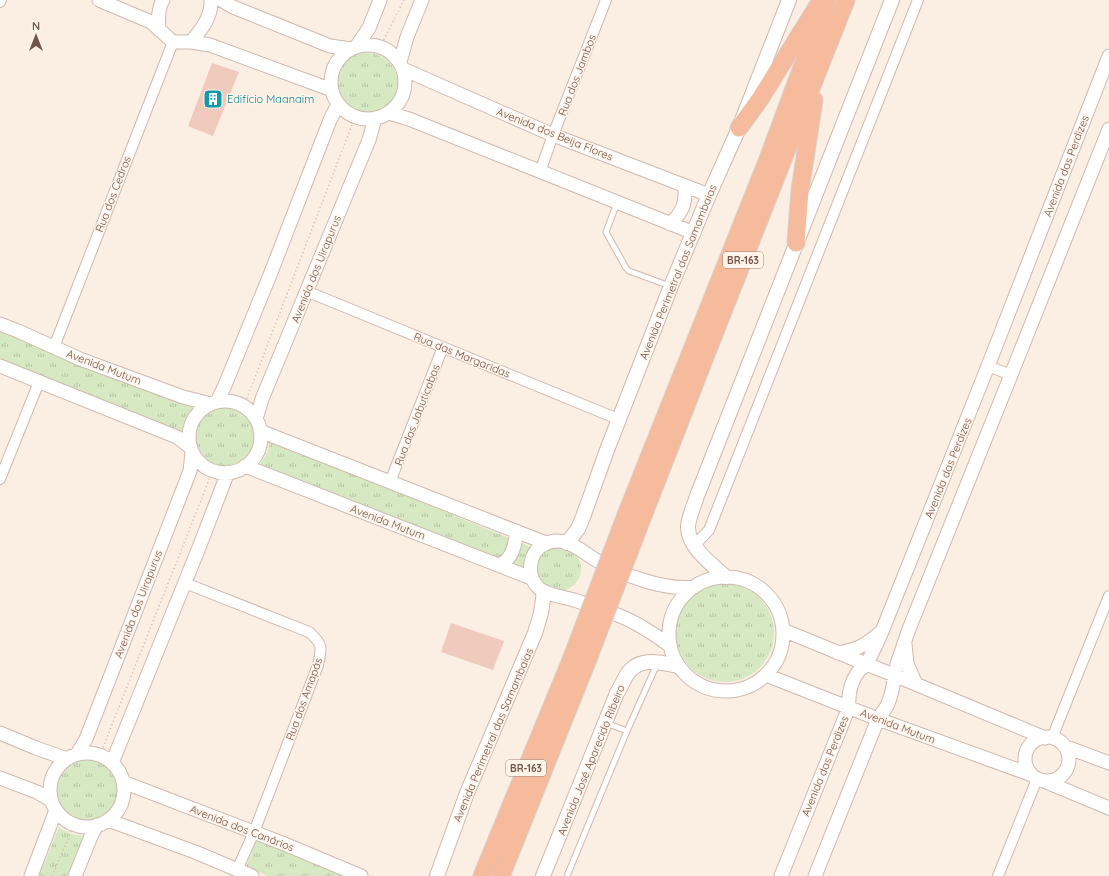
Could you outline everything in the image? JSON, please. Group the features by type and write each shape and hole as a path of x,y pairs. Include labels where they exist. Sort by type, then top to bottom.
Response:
{"highway":[{"path":"740,128 760,99 821,0"},
{"name":"BR-163","path":"501,876 578,662 634,518 827,0"},
{"name":"BR-163","path":"634,518 709,345 846,0"},
{"path":"796,243 800,190 818,69"},
{"name":"BR-163","path":"482,876 578,662"}],"main road":[{"name":"Avenida Perimetral das Samambaias","path":"567,543 578,529 583,517 618,419 709,195 740,128 789,0"},
{"path":"726,577 694,546 688,530 688,525 695,502 892,0"},
{"name":"Avenida Perimetral das Samambaias","path":"437,876 467,792 535,633 541,613 544,592"},
{"name":"Avenida José Aparecido Ribeiro","path":"543,876 626,675 633,668 651,661 658,661 678,666"}],"street":[{"path":"99,0 151,22 173,42 191,42 210,46 332,90"},
{"path":"159,30 158,17 161,2 163,0"},
{"path":"191,42 205,25 209,15 211,0"},
{"path":"221,0 233,7 330,46 353,48 368,45 380,47 391,53 401,66 405,79 405,89 402,98 389,113 375,118 365,119 355,117 346,112 338,104 333,95 331,78 334,66 341,56 353,48 369,28 380,0"},
{"path":"401,66 407,37 422,0"},
{"name":"Rua dos Jambos","path":"540,172 606,0"},
{"path":"694,546 709,530 918,0"},
{"name":"Rua dos Cedros","path":"54,347 173,42"},
{"name":"Avenida das Perdizes","path":"781,876 849,707 848,699 852,683 855,676 866,664 883,629 1105,77 1109,56"},
{"name":"Avenida dos Beija Flores","path":"401,66 553,135 709,195"},
{"path":"214,403 226,385 330,120 338,104"},
{"path":"389,113 409,119 694,233"},
{"name":"Avenida dos Uirapurus","path":"258,425 262,399 368,140 375,118"},
{"path":"814,876 878,719 890,698 896,664 912,622 1109,128"},
{"path":"670,224 678,216 683,207 686,196 684,186"},
{"name":"Rua das Margaridas","path":"306,291 618,419"},
{"name":"Avenida Mutum","path":"0,324 80,359 183,396 214,403"},
{"name":"Rua das Jabuticabas","path":"390,482 443,347"},
{"path":"0,366 177,437 207,468 218,472 237,470 246,466 253,459 258,451 261,441 258,425 251,412 244,406 235,402 226,401 214,403 202,409 190,426 189,436 191,450"},
{"path":"988,366 1011,375"},
{"path":"0,479 39,382"},
{"path":"258,425 390,482 546,543"},
{"name":"Avenida dos Uirapurus","path":"72,756 86,739 190,471 191,450"},
{"name":"Avenida Mutum","path":"246,466 531,578"},
{"path":"112,763 228,472"},
{"path":"499,566 507,561 515,546 516,532"},
{"path":"669,645 650,631 621,616 564,596 544,592 539,589 531,578 532,560 540,547 546,543 558,541 572,544 584,553 604,564 635,577 673,587 694,587"},
{"path":"726,577 748,581 766,594 779,612 783,630 782,645 779,656 774,666 766,675 748,687 726,691 704,687 685,674 678,666 673,656 669,645 668,634 669,623 673,612 678,602 685,594 704,581 726,577"},
{"name":"Rua dos Amapás","path":"185,583 309,632 318,640 322,651 254,832 237,870"},
{"path":"1048,738 1109,596"},
{"path":"838,653 856,649 868,643 883,629"},
{"path":"783,630 1048,738 1059,741 1068,752 1068,767 1059,778 1052,781 1038,779 1027,769 1025,763 1025,756 1032,743 1038,739 1048,738"},
{"path":"905,642 907,664 916,684"},
{"name":"Avenida Mutum","path":"766,675 1038,779 1109,808"},
{"path":"0,733 36,748 72,756 87,753 100,755 112,763 121,775 124,793 121,804 116,813 92,834 75,876"},
{"path":"1064,746 1109,763"},
{"path":"31,876 53,805 50,788 52,777 58,766 72,756"},
{"path":"0,778 37,792 53,805 64,819 74,825 86,827 103,823 195,852 252,876"},
{"path":"998,876 1038,779"},
{"name":"Avenida dos Canários","path":"123,782 254,832 361,876"}],"lane":[{"path":"617,203 606,232 626,268 629,271 671,286"},
{"path":"567,876 627,731 658,661"},
{"path":"606,723 627,731"}],"path":[{"path":"380,47 404,0"},
{"path":"244,406 355,117"},
{"path":"100,755 213,470"},
{"path":"52,876 74,825"}],"green space":[{"path":"361,53 373,53 389,62 396,72 398,84 396,96 389,106 373,115 361,115 350,110 341,101 336,90 336,78 341,67 350,58"},
{"path":"0,331 194,407 185,419 182,433 0,360"},
{"path":"225,406 242,411 247,415 251,420 256,437 251,454 247,459 242,463 225,468 208,463 203,459 199,454 194,437 199,420 203,415 208,411"},
{"path":"270,440 531,547 524,565 524,571 260,464 267,453"},
{"path":"563,547 575,553 580,561 580,577 575,585 567,590 555,591 543,585 538,577 537,565 543,553 551,548"},
{"path":"725,584 744,588 760,598 770,614 774,633 770,652 760,668 744,678 725,682 706,678 690,668 680,652 676,633 680,614 690,598 706,588"},
{"path":"87,757 99,760 110,767 117,778 120,790 117,802 110,813 99,820 87,823 75,820 64,813 57,802 54,790 57,778 64,767 75,760"},
{"path":"59,827 65,831 84,836 67,876 39,876"},
{"path":"257,840 345,876 268,876 246,867"}],"building":[{"name":"Edifício Maanaim","path":"212,63 239,72 213,136 188,126"},
{"path":"451,623 504,641 493,670 441,652"}],"place":[{"name":"Edifício Maanaim","path":"213,99"}]}
